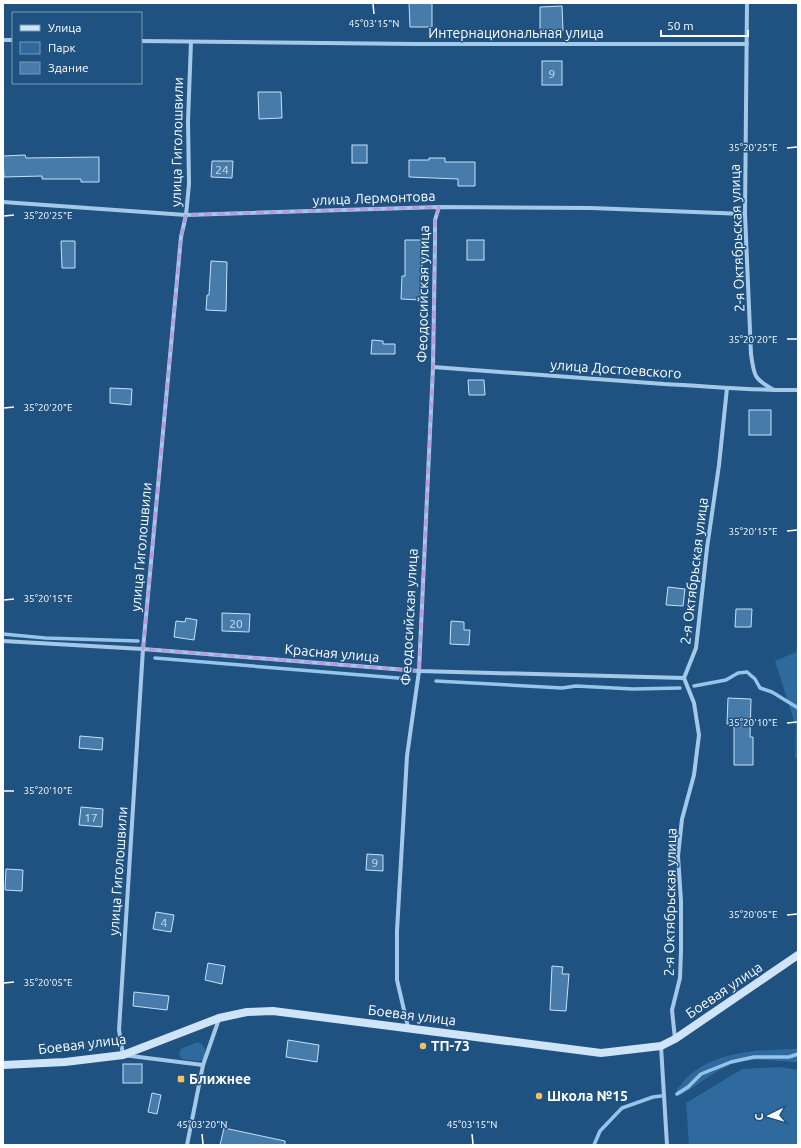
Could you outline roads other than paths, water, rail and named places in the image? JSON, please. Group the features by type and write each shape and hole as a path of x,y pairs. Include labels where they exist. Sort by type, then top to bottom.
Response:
{"street":[{"name":"2-я Октябрьская улица","path":"747,3 745,214 751,354 754,371 760,383 774,390"},
{"name":"Интернациональная улица","path":"142,41 416,44 747,44"},
{"name":"улица Гиголошвили","path":"123,1055 119,1030 143,649 181,237 186,215 189,184 188,121 191,42"},
{"name":"улица Лермонтова","path":"3,202 186,215 440,207 591,208 745,214"},
{"name":"Феодосийская улица","path":"408,1027 397,980 397,931 407,756 419,671 433,367 435,220 440,207"},
{"name":"улица Достоевского","path":"433,367 727,388 798,390"},
{"name":"2-я Октябрьская улица","path":"675,1039 672,1010 680,978 681,951 681,901 678,856 682,819 694,775 699,735 694,703 684,678 696,648 727,388"},
{"name":"Красная улица","path":"3,641 143,649 419,671 684,678"},
{"name":"Боевая улица","path":"3,1065 65,1062 123,1055 219,1018 247,1012 274,1011 408,1027 601,1053 661,1046 675,1039 798,955"},
{"path":"187,1145 203,1065 219,1018"},
{"path":"661,1046 667,1145"},
{"path":"123,1055 203,1065"}],"waterway":[{"path":"3,634 45,638 138,641"},
{"path":"155,658 410,679"},
{"path":"694,686 726,680 738,673 747,672 755,679 760,688 772,692 798,708"},
{"path":"436,681 562,688 576,686 633,689 680,688"},
{"path":"677,1094 688,1087 701,1074 731,1062 754,1057 789,1057 798,1054"},
{"path":"594,1145 600,1131 622,1108 653,1097 661,1096"}],"place":[{"name":"ТП-73","path":"423,1046"},
{"name":"Ближнее","path":"181,1079"},
{"name":"Школа №15","path":"539,1096"}]}
